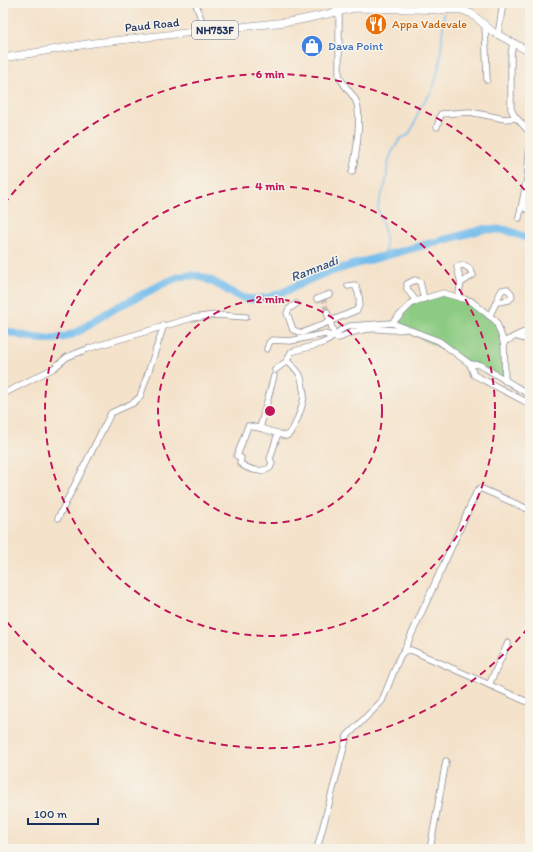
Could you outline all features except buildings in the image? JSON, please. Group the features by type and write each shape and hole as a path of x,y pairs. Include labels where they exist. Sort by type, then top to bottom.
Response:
{"main road":[{"name":"Paud Road","path":"3,58 93,43 295,21 339,10 372,5 452,9 462,7 508,42 513,42 530,52"}],"street":[{"path":"333,3 339,10 340,75 342,84 357,103 356,156 352,172"},
{"path":"498,35 503,3"},
{"path":"196,4 205,31"},
{"path":"485,25 487,80"},
{"path":"513,42 511,56 512,109 516,118 522,122 530,133"},
{"path":"437,128 441,114 470,112 505,119 516,118"},
{"path":"519,218 527,179 530,142"},
{"path":"530,186 528,187 526,209 530,210"},
{"path":"416,301 407,288 407,284 415,280 420,282 424,299"},
{"path":"458,298 461,284"},
{"path":"296,304 289,309 287,313 293,330 302,333 357,310 360,299 358,290 355,285 348,286"},
{"path":"392,323 413,302 443,293 471,301 496,321 503,342 505,381"},
{"path":"317,299 330,294"},
{"path":"489,316 498,302"},
{"path":"327,312 333,336"},
{"path":"3,394 54,368 67,357 90,348 192,318 206,316 246,317"},
{"path":"260,428 275,373 287,362 291,352 320,344 350,326 392,323 421,333 438,341 470,364 480,365 530,395"},
{"path":"58,518 111,413 133,403 140,397 164,325"},
{"path":"267,349 272,340 290,341 324,334 339,338 350,333 363,330 379,329 394,331 406,328"},
{"path":"503,342 518,337 523,332 530,331"},
{"path":"518,337 530,340"},
{"path":"278,433 270,458 272,463 270,468 266,471 258,471 244,467 240,463 241,458 237,456 248,426 260,428 278,433 286,436 292,433 303,404 304,394 300,375 296,368 287,362"},
{"path":"470,364 474,375 530,404"},
{"path":"317,849 347,736 382,701 400,656 404,651 477,491 480,488 530,510"},
{"path":"489,685 508,643"},
{"path":"404,651 411,650 530,703"},
{"path":"430,849 446,761"}],"green space":[{"path":"443,293 471,301 496,321 504,343 505,381 392,323 413,302"}],"waterway":[{"path":"386,255 385,233 378,209 379,201 386,183 388,163 392,152 400,139 408,135 414,125 420,107 431,93 440,62 444,13"},
{"name":"Ramnadi","path":"3,330 31,338 60,338 82,329 118,307 164,283 180,277 203,277 238,296 248,299 259,299 284,292 323,274 484,229 506,230 530,239"}],"tunnel":[{"path":"323,297 327,312"}],"place":[{"name":"Appa Vadevale","path":"376,24"},
{"name":"Dava Point","path":"312,46"}]}
